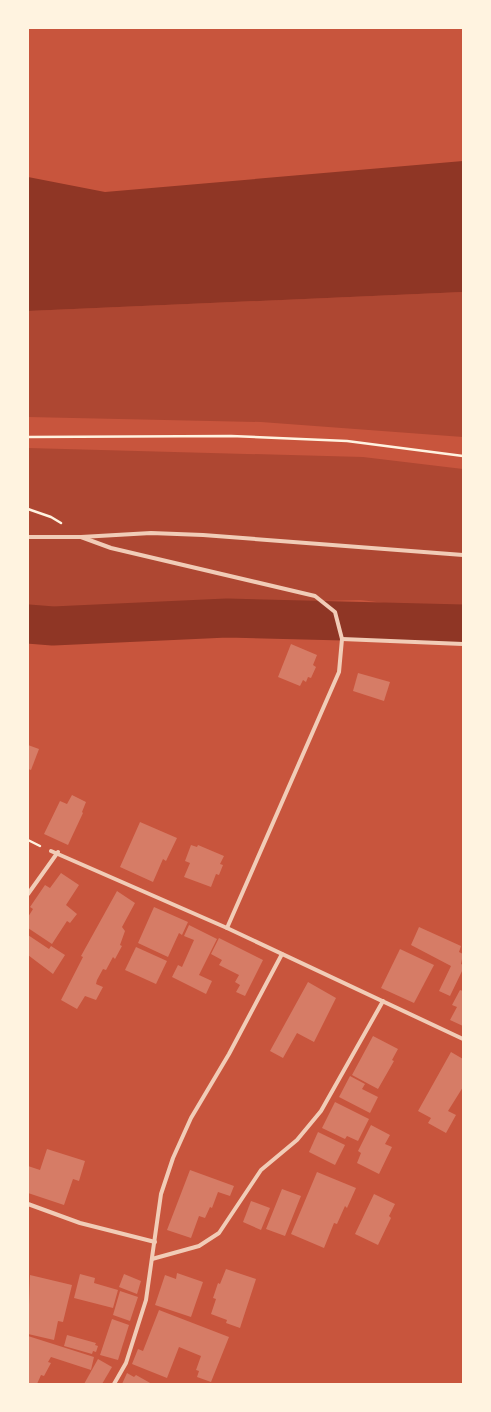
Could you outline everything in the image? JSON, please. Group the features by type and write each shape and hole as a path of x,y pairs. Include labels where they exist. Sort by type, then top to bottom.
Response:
{"street":[{"path":"28,537 82,537 151,533 203,535 463,555"},
{"path":"82,537 111,548 315,596 335,612 342,639 339,672 227,928"},
{"path":"342,639 463,644"},
{"path":"50,850 58,852 227,928 463,1039"},
{"path":"28,894 58,852"},
{"path":"114,1384 126,1363 146,1300 161,1194 173,1158 190,1118 229,1054 282,954"},
{"path":"152,1259 199,1246 219,1233 261,1170 297,1140 321,1111 383,1001"},
{"path":"28,1204 80,1223 155,1242"}],"path":[{"path":"28,437 231,436 332,440 463,456"},
{"path":"28,509 51,517 82,537"}],"shaded area":[{"path":"463,161 463,292 28,311 28,177 105,192"},
{"path":"463,292 463,437 261,422 28,417 28,311"},
{"path":"28,448 363,457 463,469 463,613 361,600 28,608"}],"building":[{"path":"291,644 317,655 313,665 316,667 311,678 308,677 306,682 303,680 300,686 278,677"},
{"path":"358,673 390,682 384,701 353,691"},
{"path":"28,745 39,749 31,770 28,769"},
{"path":"72,795 86,802 82,812 83,813 68,845 44,834 60,801 67,804"},
{"path":"140,822 177,838 166,861 163,859 153,882 120,867"},
{"path":"191,845 197,847 198,845 224,856 220,864 223,865 219,875 216,874 211,887 184,877 190,863 185,861"},
{"path":"61,873 79,885 66,905 77,914 70,923 67,921 52,944 28,928 28,917 33,909 30,907 45,885 50,888"},
{"path":"117,891 135,903 122,927 125,931 120,945 122,946 115,959 113,957 106,970 103,969 97,980 96,984 103,987 96,1000 85,996 77,1009 61,1000 83,957 81,956"},
{"path":"154,907 188,922 182,935 179,933 168,957 138,943"},
{"path":"189,925 217,939 199,975 212,981 206,994 172,977 178,965 182,967 194,940 184,936"},
{"path":"419,927 461,946 459,952 463,954 461,964 463,965 463,969 450,996 439,991 451,966 411,945"},
{"path":"28,935 49,949 51,946 65,955 53,974 28,955"},
{"path":"219,938 263,960 245,996 236,992 240,985 235,982 239,975 219,965 222,960 211,954"},
{"path":"136,947 167,961 156,984 125,970"},
{"path":"400,949 434,965 414,1003 381,988"},
{"path":"308,982 336,998 314,1042 297,1033 283,1058 270,1051"},
{"path":"460,990 463,991 463,1026 450,1020 457,1007 452,1005"},
{"path":"373,1036 398,1049 392,1060 394,1061 378,1089 352,1075"},
{"path":"451,1052 463,1059 463,1087 448,1111 456,1115 446,1133 428,1123 431,1118 418,1111"},
{"path":"350,1076 365,1084 362,1089 378,1097 370,1113 339,1097"},
{"path":"335,1102 369,1119 358,1141 347,1136 345,1139 322,1128"},
{"path":"371,1125 390,1135 385,1144 392,1147 379,1174 357,1163 361,1153 358,1151"},
{"path":"318,1132 345,1145 335,1165 309,1152"},
{"path":"47,1149 85,1161 79,1181 73,1179 64,1205 28,1193 28,1166 40,1170"},
{"path":"190,1170 234,1186 230,1196 218,1192 212,1208 210,1207 205,1218 199,1216 191,1238 167,1230"},
{"path":"317,1172 356,1188 347,1208 345,1206 337,1224 334,1223 324,1248 291,1234"},
{"path":"282,1189 301,1196 285,1236 266,1229"},
{"path":"374,1194 395,1204 389,1216 391,1218 378,1245 355,1234"},
{"path":"251,1201 270,1208 261,1230 243,1222"},
{"path":"226,1269 256,1279 240,1328 226,1323 227,1320 211,1314 216,1299 213,1298 218,1283 220,1284"},
{"path":"177,1273 203,1282 191,1317 155,1305 165,1275 176,1279"},
{"path":"80,1274 95,1278 94,1283 118,1290 113,1308 74,1298"},
{"path":"124,1274 141,1281 137,1294 119,1287"},
{"path":"30,1275 72,1285 63,1322 58,1321 54,1340 28,1334"},
{"path":"120,1291 138,1297 130,1321 113,1315"},
{"path":"159,1310 229,1337 211,1382 197,1377 199,1371 196,1370 201,1356 179,1347 167,1378 132,1364 138,1349 143,1351"},
{"path":"112,1319 129,1325 118,1360 100,1355"},
{"path":"67,1335 96,1343 95,1345 98,1346 96,1352 93,1351 92,1354 64,1346"},
{"path":"28,1336 94,1357 91,1370 51,1357 48,1362 51,1363 44,1376 41,1375 37,1384 28,1384"},
{"path":"98,1359 112,1367 102,1384 84,1384"},
{"path":"127,1373 134,1377 136,1375 152,1384 122,1384"}],"waterway":[{"path":"28,624 53,626 227,618 463,624"}]}
